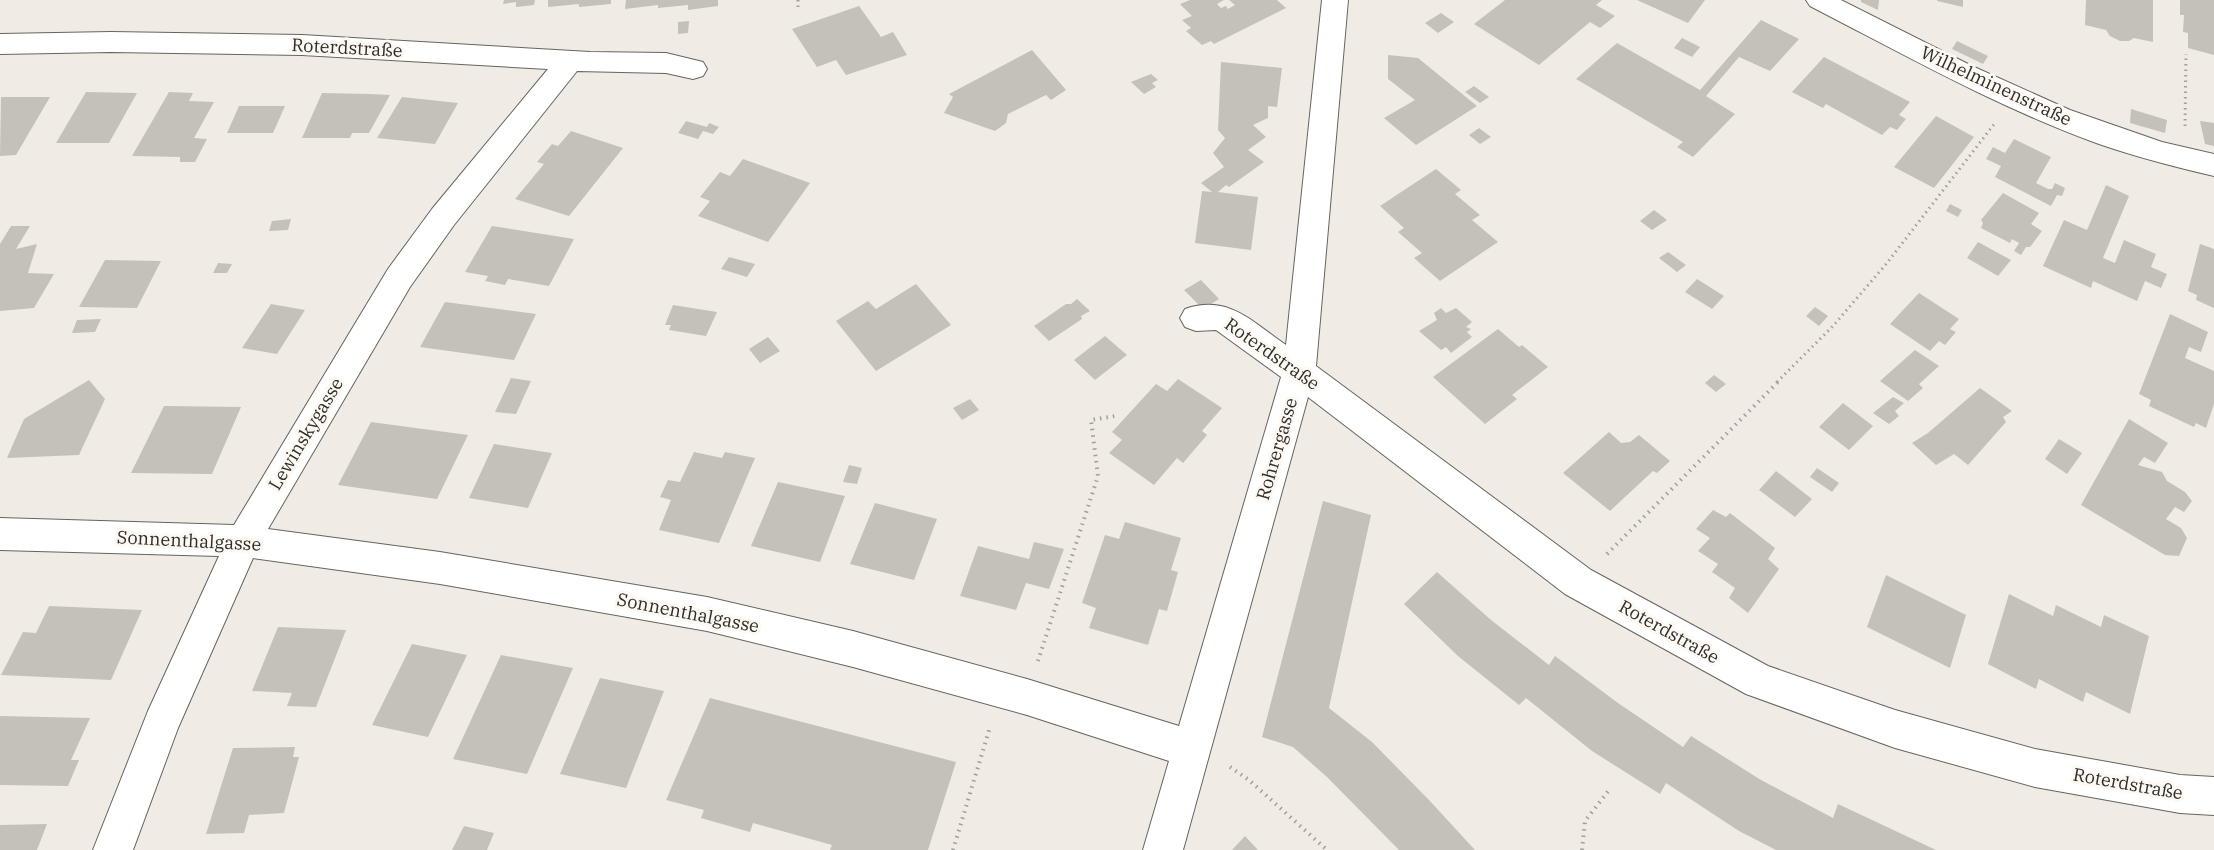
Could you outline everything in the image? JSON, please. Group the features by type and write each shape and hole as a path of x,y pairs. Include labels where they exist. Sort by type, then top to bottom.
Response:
{"street":[{"name":"Rohrergasse","path":"1163,850 1299,372 1335,0"},
{"name":"Wilhelminenstraße","path":"1819,0 2011,97 2074,124 2193,161 2214,165"},
{"name":"Roterdstraße","path":"0,44 111,42 302,45 666,63 693,69"},
{"name":"Lewinskygasse","path":"113,850 161,724 243,541 399,278 443,218 571,60"},
{"name":"Roterdstraße","path":"1196,318 1221,317 1299,372 1578,582 1759,681 1895,729 2035,768 2180,794 2214,796"},
{"name":"Sonnenthalgasse","path":"0,534 243,541 440,568 707,614 853,649 1014,693 1192,749"}],"path":[{"path":"798,0 798,10"},
{"path":"2185,119 2186,54"},
{"path":"1578,582 1833,326 1887,263 2000,116 2011,97"},
{"path":"953,850 1098,476 1091,420 1115,416"},
{"path":"1192,749 1214,756 1248,780 1327,850"},
{"path":"1582,850 1585,821 1609,790"}],"building":[{"path":"504,0 535,0 534,5 516,7 516,2 503,4"},
{"path":"548,0 611,0 611,4 548,7"},
{"path":"626,0 718,0 718,6 688,10 688,5 658,8 658,5 625,9"},
{"path":"1190,0 1224,0 1217,4 1221,8 1226,6 1228,9 1235,5 1229,0 1277,0 1286,8 1214,44 1211,41 1202,45 1186,31 1191,28 1182,20 1192,16 1180,4"},
{"path":"1505,0 1602,0 1596,5 1615,16 1600,28 1590,22 1539,65 1474,24"},
{"path":"1637,0 1705,0 1688,23"},
{"path":"1861,0 1879,0 1878,10 1861,2"},
{"path":"1963,0 1963,7 1937,1"},
{"path":"2086,0 2153,0 2153,42 2134,38 2129,41 2120,41 2110,36 2106,30 2085,25"},
{"path":"2180,0 2214,0 2214,55 2188,48 2188,33 2183,32 2184,15 2180,15"},
{"path":"859,6 881,37 893,32 907,55 846,75 836,60 817,67 792,29"},
{"path":"1441,13 1454,22 1438,33 1425,23"},
{"path":"1761,20 1799,39 1770,71 1739,57 1706,96 1735,114 1693,157 1677,147 1683,142 1576,79 1617,43 1700,90"},
{"path":"689,21 688,33 678,34 678,22"},
{"path":"1682,38 1700,47 1692,57 1674,48"},
{"path":"1957,41 1988,56 1983,64 1952,49"},
{"path":"1032,50 1066,90 1051,100 1046,95 1008,114 1006,123 995,131 944,113 953,97 949,94"},
{"path":"1388,55 1418,58 1477,106 1416,145 1384,118 1415,100 1388,79"},
{"path":"1824,57 1910,102 1899,115 1906,119 1897,130 1890,127 1882,135 1826,104 1823,108 1792,92"},
{"path":"1221,62 1282,68 1277,107 1268,106 1268,118 1253,125 1266,137 1248,150 1264,162 1229,187 1226,185 1218,192 1258,197 1251,250 1195,243 1202,191 1212,192 1201,183 1224,167 1213,153 1225,138 1218,130"},
{"path":"1151,74 1158,80 1152,83 1156,87 1144,94 1131,82"},
{"path":"1474,86 1489,97 1480,103 1465,92"},
{"path":"86,92 137,93 109,143 56,143"},
{"path":"169,92 193,93 189,101 214,102 194,138 207,139 195,162 180,162 180,157 132,156"},
{"path":"322,93 390,95 369,133 352,133 350,138 302,138"},
{"path":"1,97 50,97 16,155 0,156"},
{"path":"402,97 458,103 435,144 377,138"},
{"path":"239,106 285,106 273,133 227,133"},
{"path":"2131,109 2167,120 2165,133 2130,123"},
{"path":"1936,116 1974,137 1934,188 1894,167"},
{"path":"686,121 707,127 709,123 719,127 713,134 703,131 698,139 678,133"},
{"path":"2200,121 2214,123 2214,146 2205,144"},
{"path":"1479,128 1491,137 1480,144 1469,135"},
{"path":"571,131 623,148 569,216 515,199 544,164 537,162 552,144 558,146"},
{"path":"2014,139 2051,157 2036,183 2048,189 2052,189 2055,183 2065,188 2062,196 2057,195 2051,206 1995,177 2001,166 1986,159 1993,147 2005,153"},
{"path":"743,159 810,183 768,242 698,216 710,201 700,197 720,172 730,176"},
{"path":"1436,169 1461,190 1455,194 1480,215 1472,220 1498,242 1440,281 1414,258 1422,253 1398,232 1404,228 1380,206"},
{"path":"2106,185 2129,196 2103,258 2115,263 2124,240 2156,254 2151,267 2167,274 2161,288 2145,281 2137,301 2093,281 2091,288 2043,266 2064,220 2087,230"},
{"path":"2003,193 2039,213 2031,224 2042,231 2021,255 2014,251 2019,243 2012,239 2010,243 1981,228 1983,223 1981,220"},
{"path":"1950,204 1962,210 1958,217 1946,211"},
{"path":"1654,210 1667,220 1652,230 1640,221"},
{"path":"291,219 288,230 269,231 272,221"},
{"path":"11,226 30,226 16,249 37,244 28,273 54,274 34,308 0,311 0,244"},
{"path":"492,226 574,239 549,286 508,279 505,285 485,281 488,276 465,272"},
{"path":"1978,242 2011,260 1998,276 1967,258"},
{"path":"2200,244 2214,249 2214,308 2196,300 2197,295 2188,291"},
{"path":"1668,252 1686,265 1677,272 1659,258"},
{"path":"729,257 755,264 747,277 721,269"},
{"path":"105,260 161,261 137,308 79,307"},
{"path":"218,263 232,264 227,273 213,273"},
{"path":"1697,279 1724,296 1712,309 1685,292"},
{"path":"1201,280 1219,299 1203,309 1184,290"},
{"path":"916,284 951,325 876,371 836,321 868,301 876,309"},
{"path":"1919,293 1959,319 1950,329 1956,332 1945,345 1939,341 1930,351 1890,324"},
{"path":"1077,299 1090,311 1049,341 1034,326 1066,304 1071,304"},
{"path":"445,302 536,314 514,360 420,347"},
{"path":"271,304 305,310 277,354 242,348"},
{"path":"673,305 717,312 706,336 669,330 671,325 665,325"},
{"path":"1815,307 1828,316 1819,326 1806,316"},
{"path":"1441,308 1446,313 1456,308 1472,322 1466,327 1471,329 1467,332 1472,337 1451,353 1446,347 1441,350 1419,331 1437,320 1434,313"},
{"path":"2170,314 2208,332 2201,352 2189,347 2185,358 2214,371 2214,404 2206,428 2196,423 2194,427 2149,406 2151,400 2139,394"},
{"path":"101,319 95,332 72,333 77,320"},
{"path":"1498,329 1548,367 1512,395 1517,399 1485,424 1433,377"},
{"path":"1105,336 1127,355 1095,380 1074,360"},
{"path":"768,337 780,351 760,363 749,349"},
{"path":"1915,350 1939,366 1919,384 1923,388 1908,401 1880,381"},
{"path":"1714,375 1726,384 1716,392 1705,383"},
{"path":"511,378 531,381 516,414 495,412"},
{"path":"1178,379 1222,408 1202,431 1207,435 1183,463 1177,458 1154,485 1109,453 1122,440 1112,432 1156,384 1167,391"},
{"path":"89,380 105,399 79,455 7,458 24,419"},
{"path":"1980,388 2012,411 2003,417 2006,422 1968,465 1954,454 1936,465 1912,443 1928,433"},
{"path":"1893,397 1904,403 1895,411 1899,416 1889,424 1873,413"},
{"path":"970,399 979,410 962,420 953,408"},
{"path":"1843,403 1873,426 1849,450 1819,427"},
{"path":"164,406 241,407 212,474 131,473"},
{"path":"2129,419 2168,443 2155,463 2144,457 2138,465 2162,472 2167,481 2185,492 2192,501 2184,512 2175,507 2166,519 2181,528 2187,538 2179,556 2165,555 2081,505"},
{"path":"371,422 468,435 437,499 338,485"},
{"path":"1609,432 1621,443 1630,442 1639,435 1670,461 1657,473 1653,471 1610,511 1563,473"},
{"path":"2059,439 2082,453 2067,474 2045,459"},
{"path":"494,444 552,453 528,508 469,498"},
{"path":"694,452 722,458 725,452 755,458 719,543 659,530 671,500 660,497 668,480 680,482"},
{"path":"849,465 862,468 857,484 843,482"},
{"path":"1817,468 1839,483 1832,492 1810,477"},
{"path":"1776,471 1812,499 1795,517 1759,490"},
{"path":"778,482 845,496 820,562 751,546"},
{"path":"1323,501 1371,515 1329,708 1372,742 1475,850 1399,850 1327,777 1293,747 1262,737"},
{"path":"875,503 937,519 914,580 850,564"},
{"path":"1713,510 1726,517 1730,513 1775,548 1768,559 1779,569 1748,613 1729,598 1735,588 1712,572 1718,564 1698,551 1710,538 1696,529"},
{"path":"1125,522 1181,538 1171,570 1178,572 1167,611 1159,609 1148,645 1089,628 1096,608 1082,603 1105,535 1119,539"},
{"path":"1034,542 1064,549 1049,589 1026,583 1016,610 960,596 978,546 1029,559"},
{"path":"1437,572 1491,620 1549,665 1555,656 1618,703 1683,747 1691,736 1761,780 1833,818 1838,804 1936,850 1776,850 1739,831 1666,783 1660,794 1592,751 1526,698 1519,705 1458,656 1404,604"},
{"path":"1886,575 1966,615 1950,668 1867,627"},
{"path":"2009,594 2053,616 2056,605 2101,627 2104,615 2149,636 2130,714 2086,692 2083,702 2039,679 2036,689 1988,664"},
{"path":"49,606 142,610 111,680 1,675 23,632 36,633"},
{"path":"278,627 346,630 316,707 287,706 292,693 252,691"},
{"path":"412,644 467,655 428,737 372,725"},
{"path":"501,655 573,668 527,774 453,759"},
{"path":"600,678 664,691 626,788 560,774"},
{"path":"710,698 956,762 928,850 830,850 832,845 753,823 750,832 701,818 704,810 666,800"},
{"path":"0,716 90,718 71,760 79,760 68,786 0,785"},
{"path":"295,747 293,757 299,757 284,813 249,815 244,833 206,834 233,748"},
{"path":"47,824 37,850 0,850 0,825"},
{"path":"464,826 494,833 487,850 452,850"},
{"path":"1245,836 1258,850 1232,850"}]}
